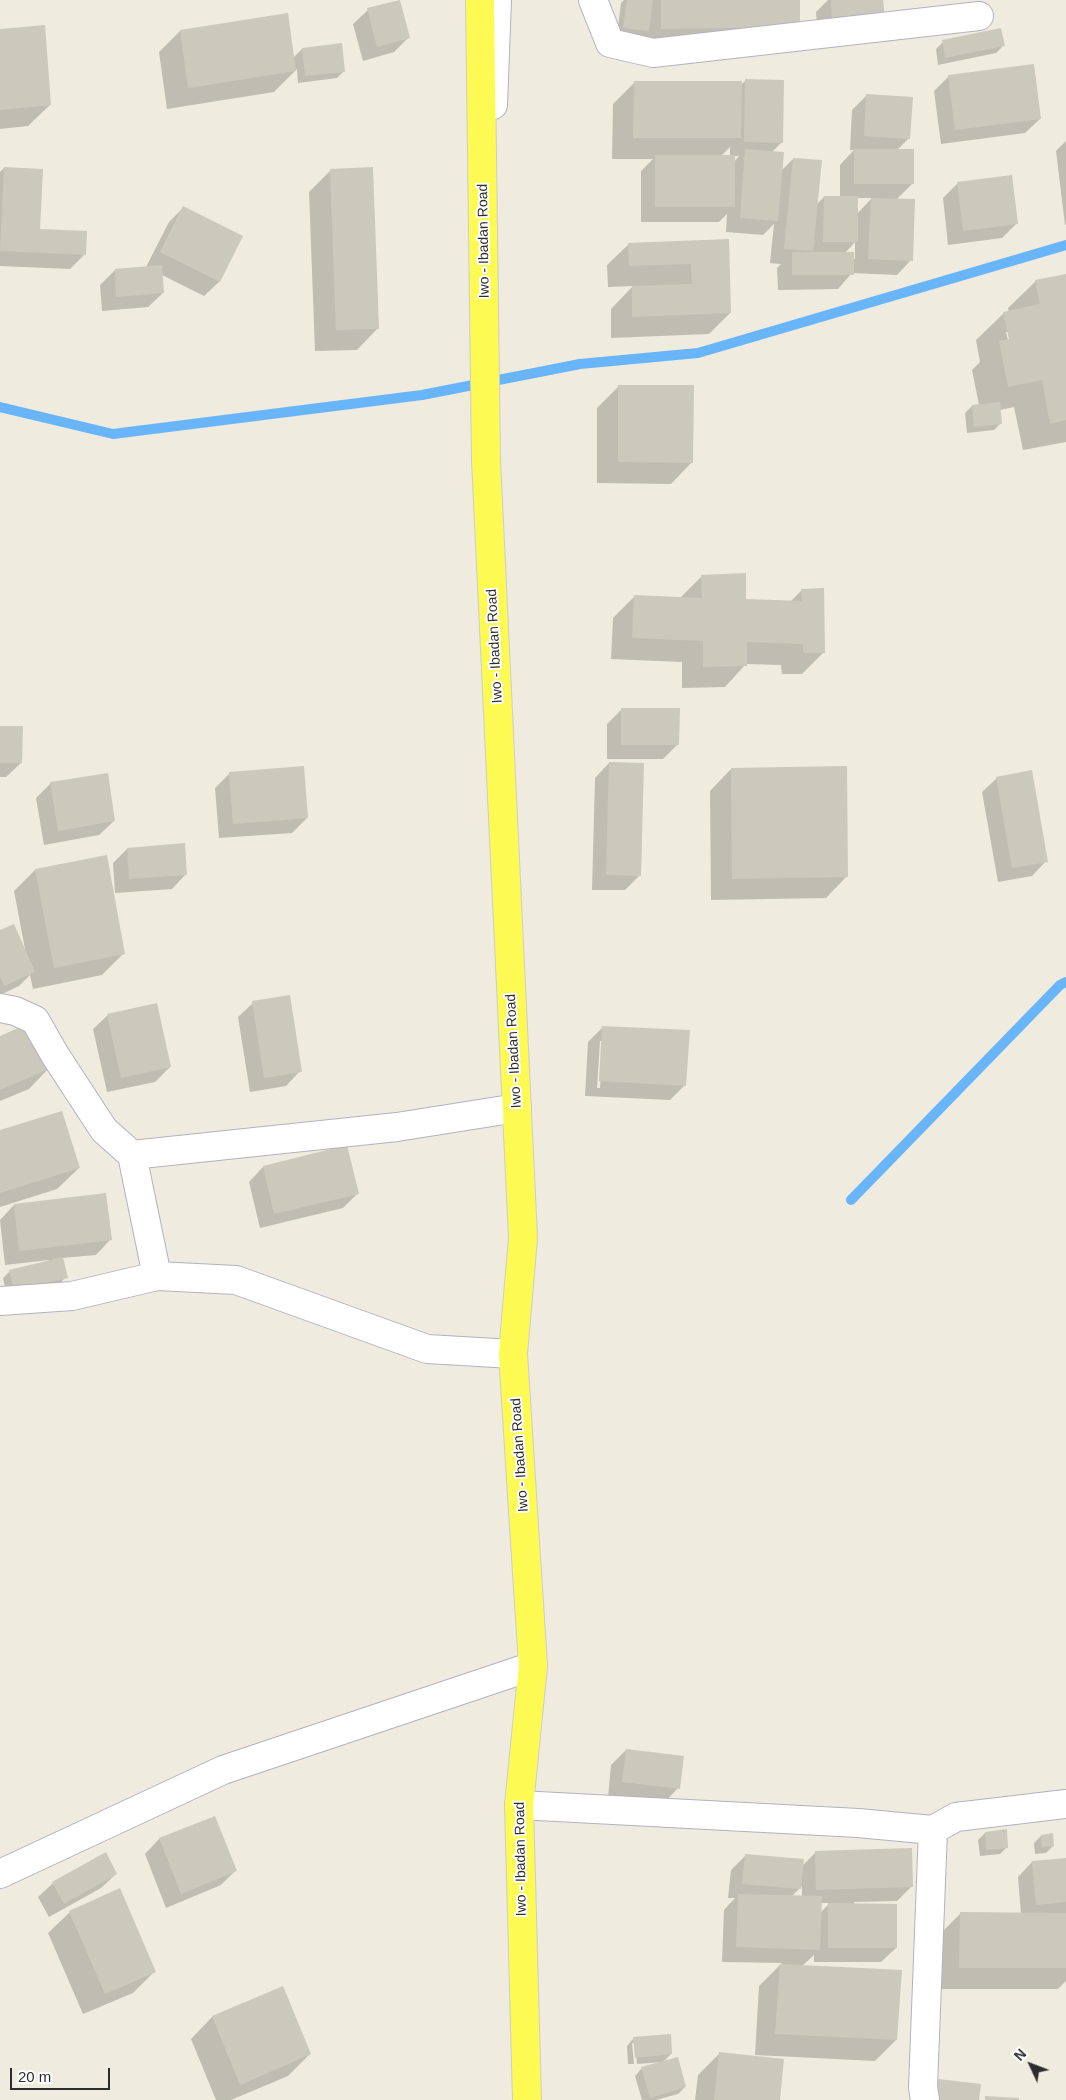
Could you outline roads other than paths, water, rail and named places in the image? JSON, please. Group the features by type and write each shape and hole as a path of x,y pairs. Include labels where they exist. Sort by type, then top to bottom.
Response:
{"main road":[{"name":"Iwo - Ibadan Road","path":"480,0 486,460 523,1238 513,1354 533,1666 519,1805 527,2100"}],"street":[{"path":"485,314 497,0"},
{"path":"593,0 610,43 653,53 979,16"},
{"path":"0,1008 15,1011 35,1020 54,1054 104,1130 132,1155 156,1276"},
{"path":"132,1155 397,1127 517,1108"},
{"path":"0,1301 72,1296 156,1276 236,1280 426,1350 513,1354"},
{"path":"0,1874 223,1770 533,1666"},
{"path":"519,1805 858,1823 933,1830 956,1817 1066,1804"},
{"path":"925,2100 923,2087 933,1830"}],"waterway":[{"path":"0,407 113,434 422,395 580,364 698,353 1066,245"},
{"path":"851,1200 1060,985 1066,982"}]}
